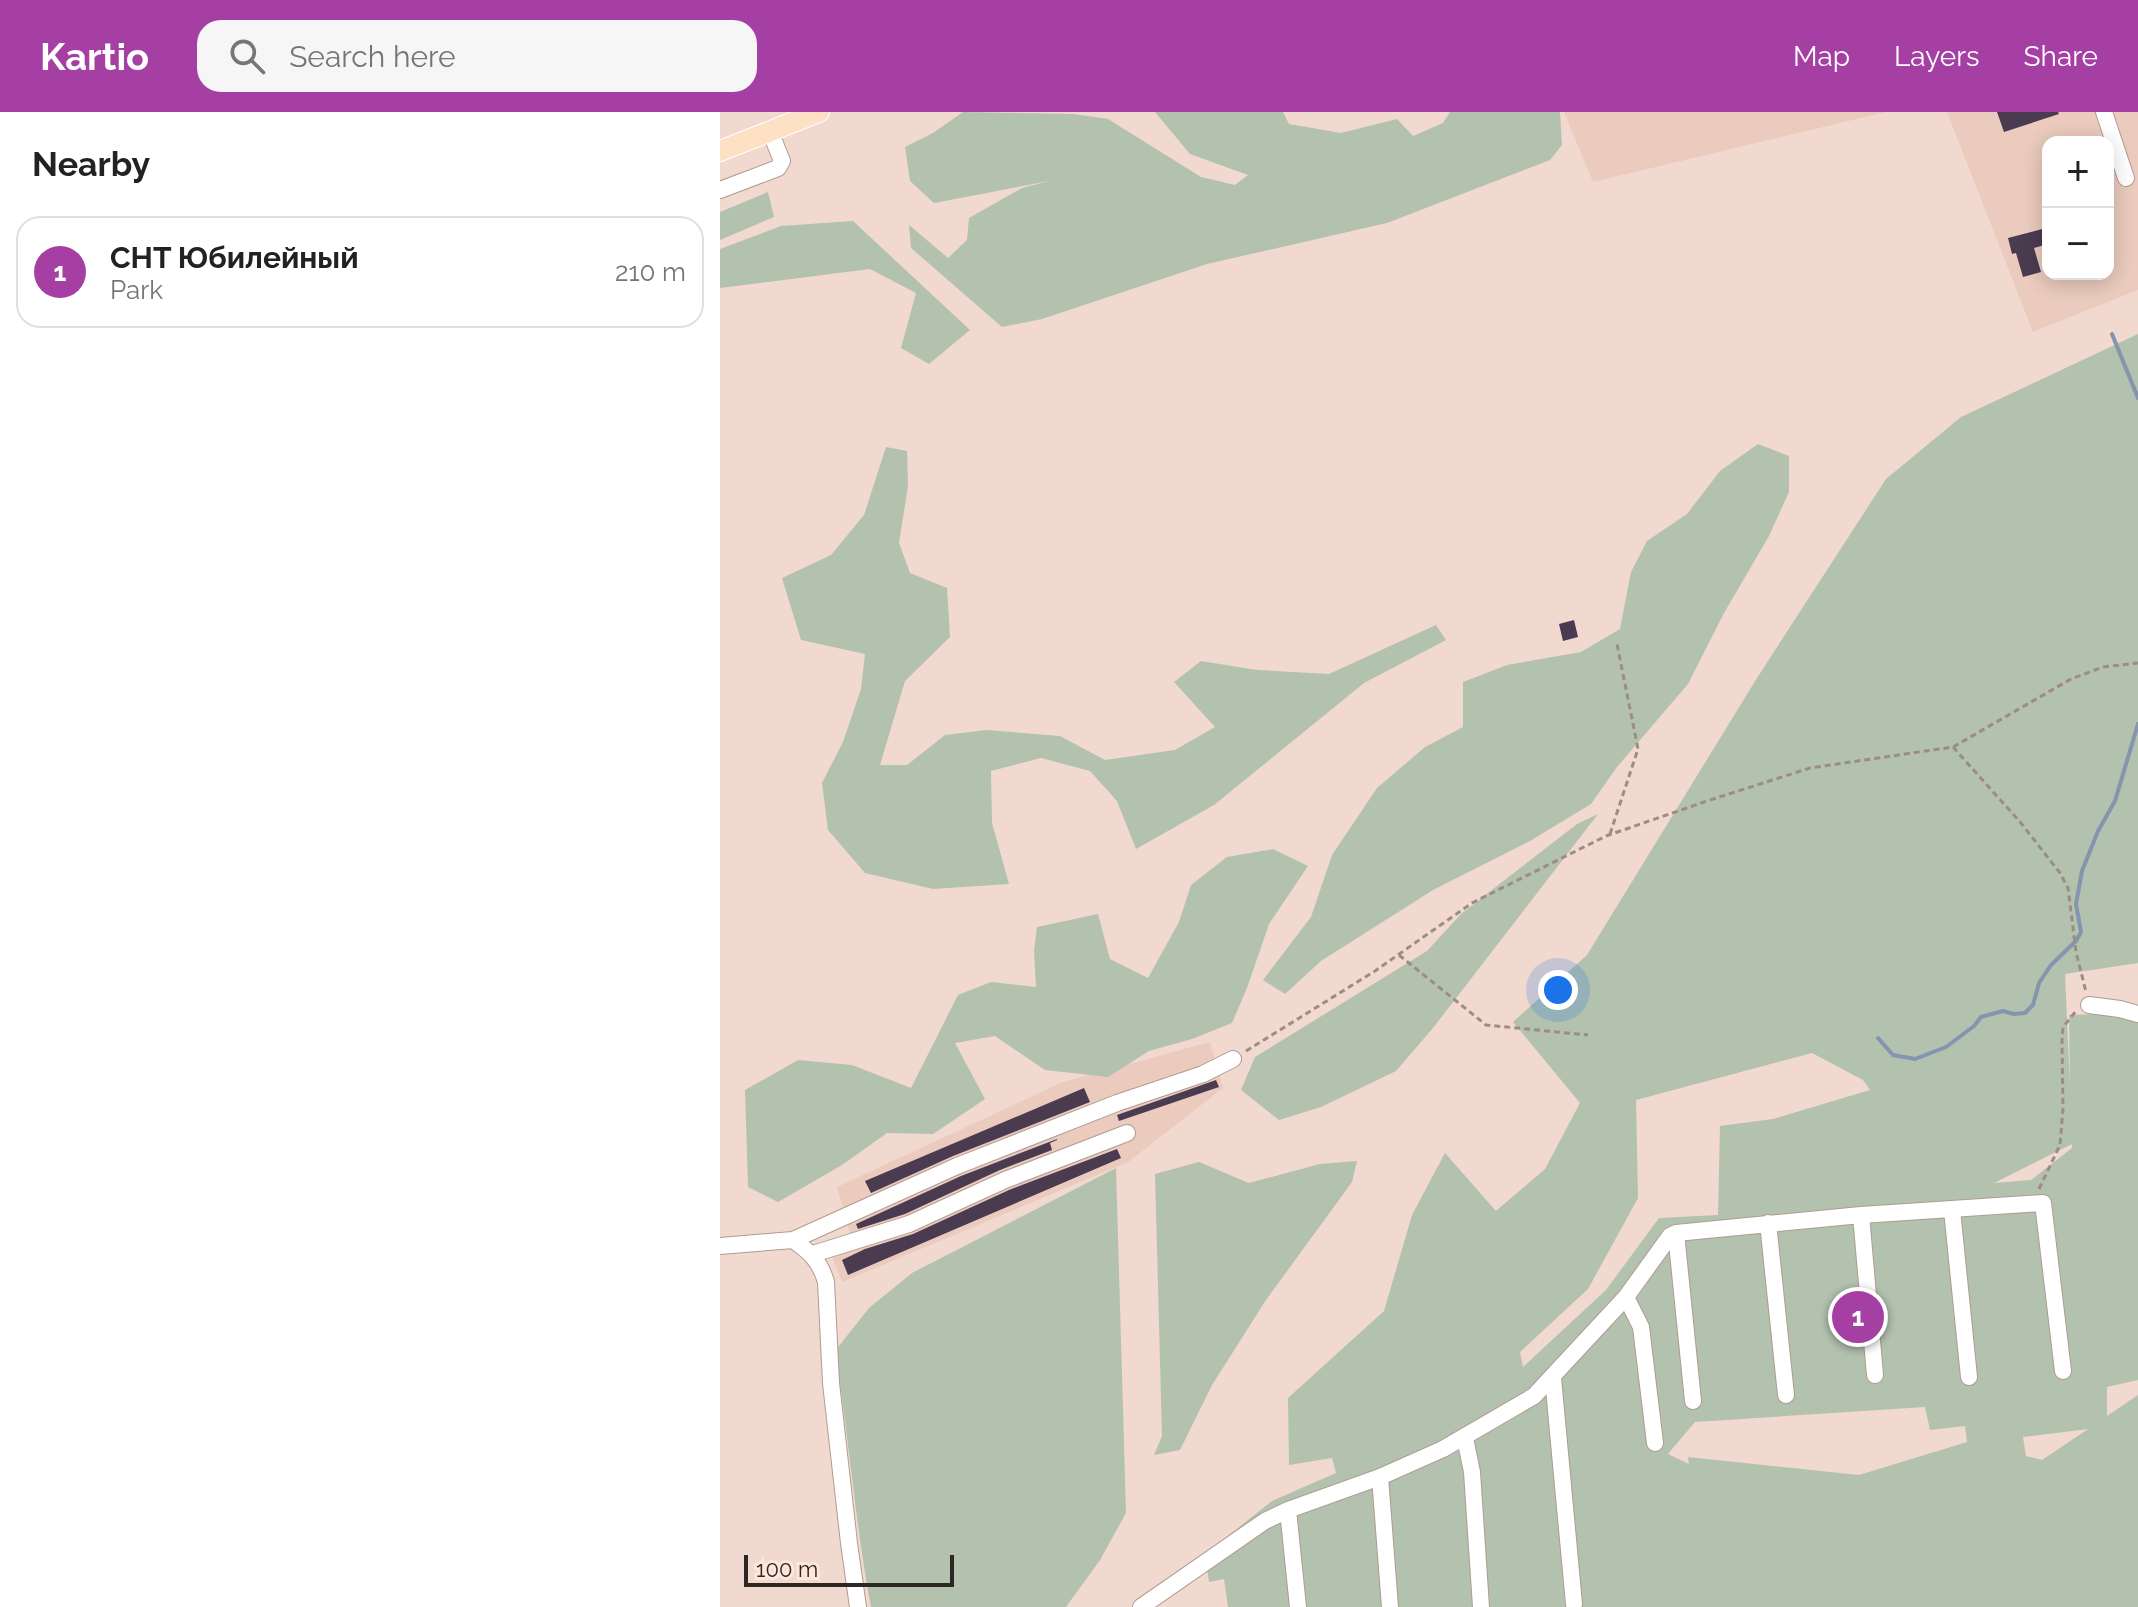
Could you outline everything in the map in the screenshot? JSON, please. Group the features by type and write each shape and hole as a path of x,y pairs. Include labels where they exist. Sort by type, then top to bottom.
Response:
{"main road":[{"path":"722,146 819,112"}],"street":[{"path":"2104,112 2126,178"},
{"path":"720,190 778,168 782,161 770,131"},
{"path":"2089,1005 2138,1014"},
{"path":"720,1246 793,1240 957,1166 1117,1103 1203,1074 1233,1059"},
{"path":"813,1254 909,1224 1005,1180 1127,1133"},
{"path":"1141,1607 1265,1521 1380,1477 1465,1438 1534,1396 1626,1297 1670,1236 1676,1233 1861,1215 2043,1203 2063,1371"},
{"path":"1952,1210 1969,1377"},
{"path":"1861,1215 1875,1375"},
{"path":"1768,1223 1786,1395"},
{"path":"1676,1233 1693,1401"},
{"path":"793,1240 813,1254 822,1267 826,1282 831,1383 858,1607"},
{"path":"1626,1297 1641,1327 1655,1443"},
{"path":"1553,1378 1574,1604"},
{"path":"1465,1438 1472,1472 1481,1607"},
{"path":"1380,1477 1390,1607"},
{"path":"1288,1510 1298,1607"}],"path":[{"path":"1609,835 1638,749 1617,644"},
{"path":"1233,1059 1399,955 1472,903 1609,835 1810,768 1953,747 2071,679 2103,667 2138,663"},
{"path":"1953,747 2012,813 2060,873 2068,888 2076,952 2089,1005 2074,1012 2063,1027 2060,1145 2035,1203"},
{"path":"1399,955 1486,1025 1588,1035"}],"shaded area":[{"path":"1564,112 1886,112 1593,182"},
{"path":"1947,112 2138,112 2138,290 2033,332"},
{"path":"1210,1042 1223,1088 1128,1162 842,1282 831,1254 851,1237 837,1187 1063,1082"}],"green space":[{"path":"963,112 1074,114 1108,119 1201,177 1235,185 1248,175 1190,154 1155,112 1283,112 1289,124 1341,133 1397,119 1413,136 1443,123 1450,112 1560,112 1562,145 1550,160 1387,223 1207,264 1042,319 1002,327 911,248 909,225 948,258 967,240 969,218 1022,188 1049,181 934,203 910,181 905,147 933,133"},
{"path":"768,192 774,217 720,240 720,212"},
{"path":"853,221 970,330 929,364 901,348 916,293 870,269 720,288 720,249 781,226"},
{"path":"2138,334 2138,963 2065,974 2070,1088 2069,1015 2132,1013 2138,1016 2138,1380 2107,1387 2107,1416 2138,1395 2138,1607 1228,1607 1224,1579 1209,1582 1205,1554 1272,1501 1336,1473 1332,1458 1289,1465 1288,1398 1384,1311 1412,1215 1445,1153 1496,1211 1545,1169 1580,1103 1513,1022 1587,955 1757,678 1886,479 1961,417","holes":["1812,1053 1863,1080 1870,1090 1773,1119 1720,1126 1718,1215 1659,1218 1606,1290 1523,1367 1520,1352 1588,1289 1638,1198 1636,1100","2072,1144 2072,1148 2031,1180 1994,1183","1925,1407 1930,1430 1965,1426 1967,1442 1859,1475 1688,1457 1689,1464 1668,1454 1695,1422","2088,1429 2042,1460 2026,1456 2023,1437"]},
{"path":"1758,444 1789,456 1789,492 1769,536 1724,613 1688,684 1617,767 1591,804 1530,841 1433,890 1321,961 1285,994 1263,980 1311,917 1332,855 1377,788 1425,747 1463,727 1463,682 1507,665 1581,652 1620,629 1631,572 1647,541 1687,514 1720,471"},
{"path":"886,447 907,451 908,486 899,543 910,573 947,588 950,637 905,681 880,765 907,765 945,735 986,730 1060,736 1105,760 1175,750 1215,727 1174,682 1201,661 1257,670 1329,674 1436,625 1446,640 1364,683 1214,805 1136,849 1117,801 1090,771 1041,758 991,771 992,823 1009,884 933,889 865,873 828,830 822,783 843,742 861,689 865,654 801,640 782,578 831,555 864,515"},
{"path":"1598,814 1433,1028 1396,1071 1321,1107 1279,1120 1241,1090 1255,1057 1427,951 1461,914 1577,824"},
{"path":"1273,849 1308,866 1269,924 1232,1023 1149,1051 1108,1077 1045,1070 995,1036 955,1043 985,1099 933,1134 887,1133 842,1165 778,1202 748,1187 745,1090 798,1060 852,1065 911,1088 958,995 991,982 1036,987 1034,951 1037,927 1098,914 1110,959 1148,978 1179,922 1191,885 1227,857"},
{"path":"1357,1161 1352,1182 1266,1300 1212,1385 1180,1450 1154,1455 1162,1436 1155,1174 1199,1162 1249,1183 1320,1164"},
{"path":"1116,1168 1126,1513 1100,1560 1066,1607 871,1607 835,1351 869,1308 912,1273"}],"building":[{"path":"1997,112 2058,112 2059,114 2004,132"},
{"path":"2042,229 2042,246 2034,248 2041,272 2023,277 2008,238"},
{"path":"1574,620 1578,637 1563,641 1559,624"},
{"path":"1216,1080 1219,1087 1119,1121 1117,1115"},
{"path":"1084,1088 1090,1102 953,1156 871,1193 865,1181"},
{"path":"1057,1139 1050,1143 1052,1150 1000,1170 905,1214 858,1229 856,1224 961,1176"},
{"path":"1117,1149 1121,1158 848,1275 842,1260 865,1249 913,1234 1009,1190"}],"waterway":[{"path":"2112,334 2138,398"},
{"path":"1878,1038 1893,1055 1915,1059 1946,1047 1981,1017 2003,1011 2025,1013 2033,1005 2039,983 2081,932 2076,904 2082,871 2098,831 2115,801 2138,724"}],"place":[{"name":"СНТ Юбилейный","path":"1858,1317"}]}
